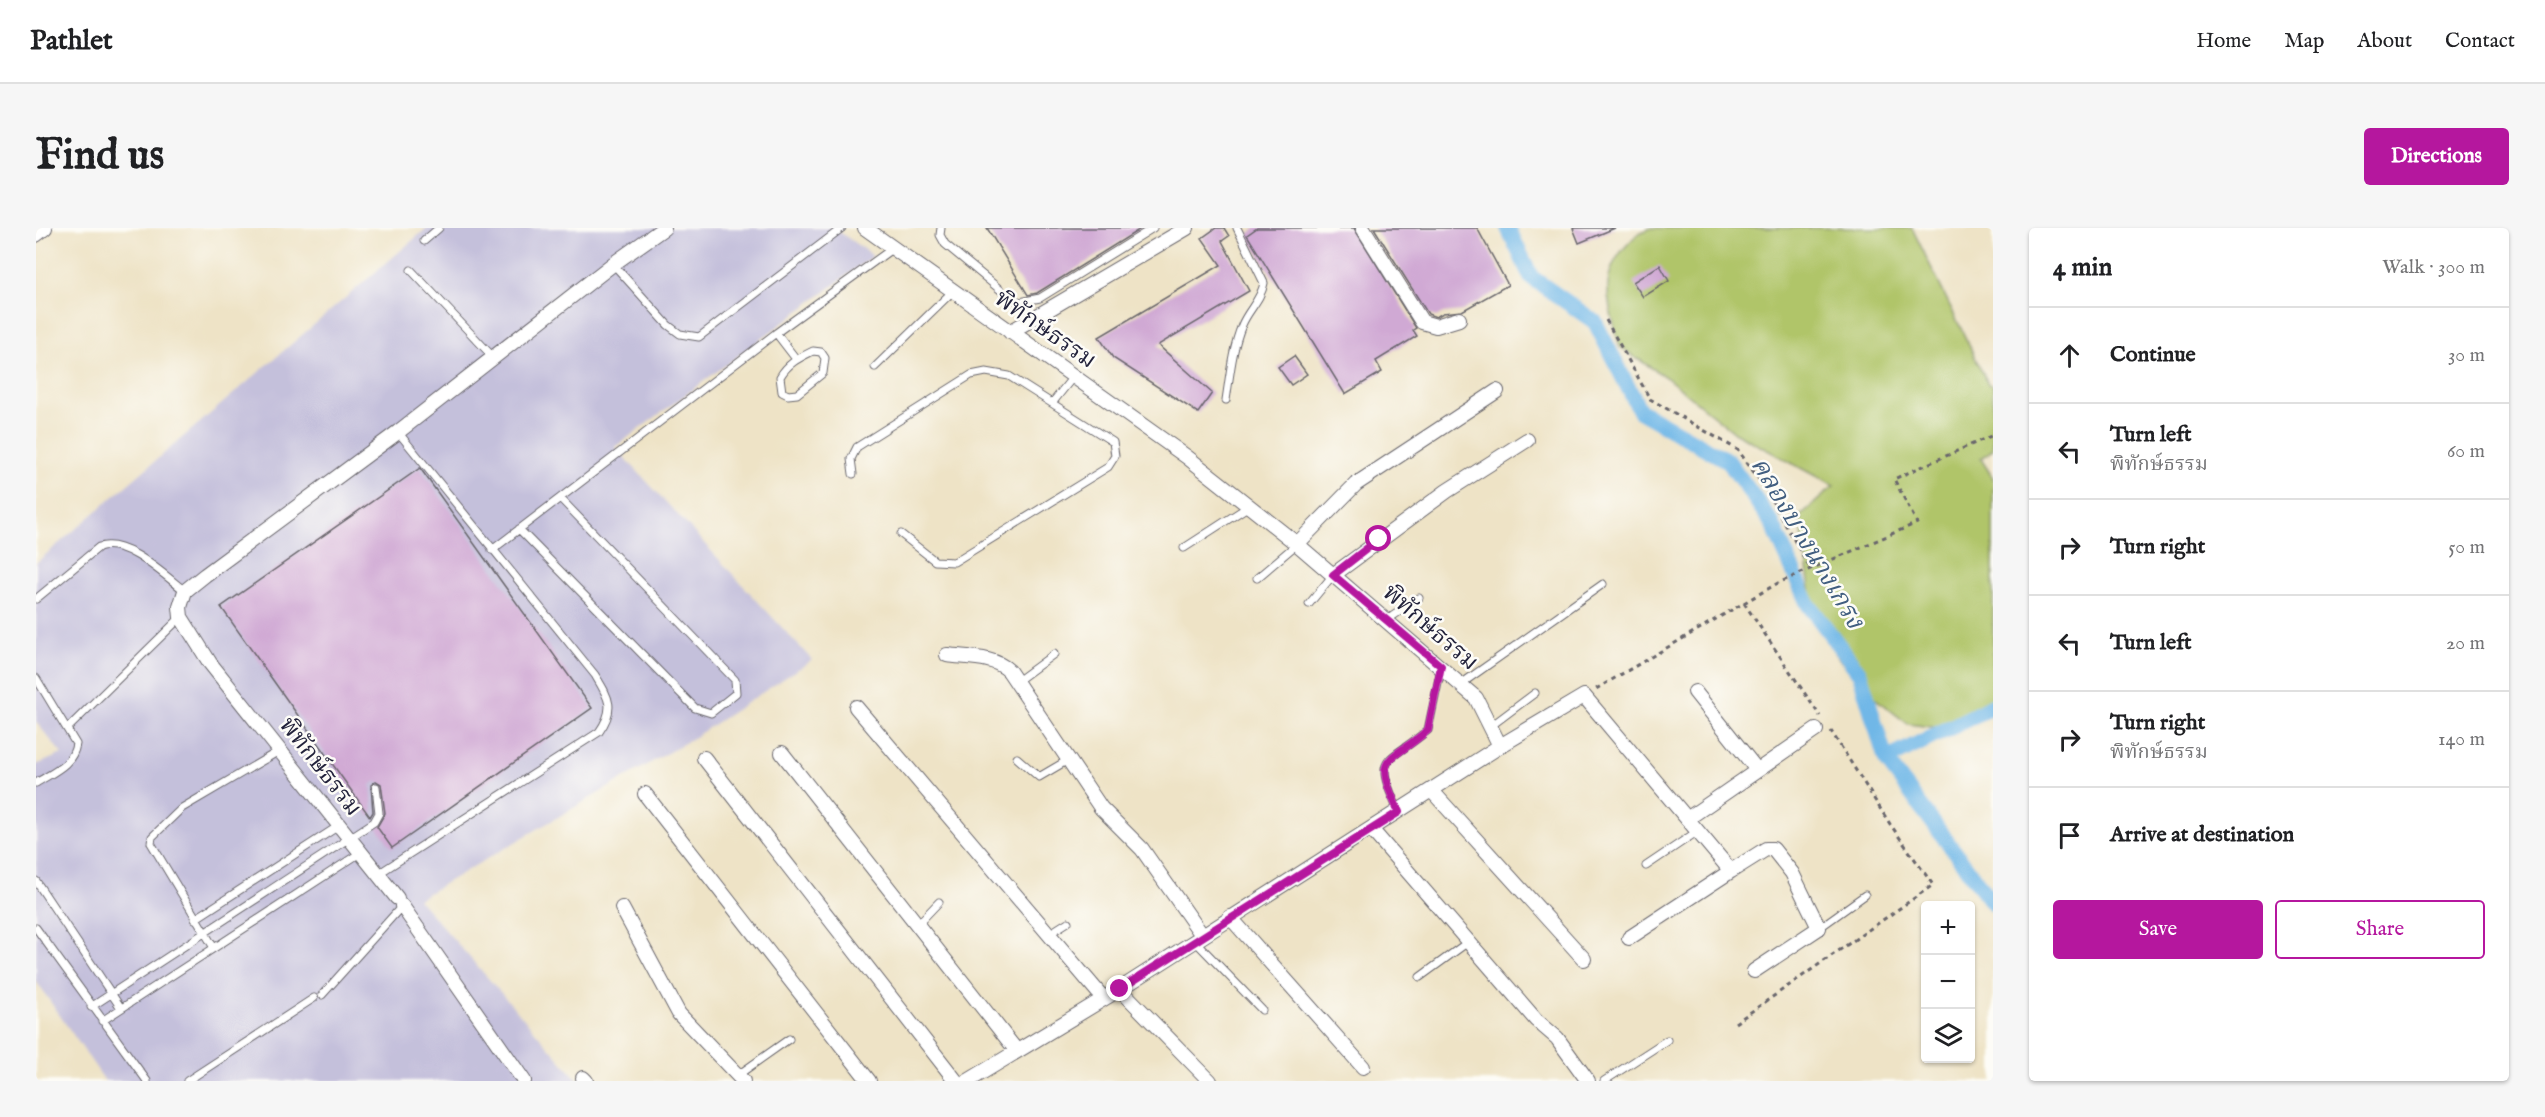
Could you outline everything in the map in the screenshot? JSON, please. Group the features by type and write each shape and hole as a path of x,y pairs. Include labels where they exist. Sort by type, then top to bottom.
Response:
{"street":[{"path":"36,236 45,228"},
{"path":"180,617 180,607 185,591 398,432 613,264 664,228"},
{"name":"พิทักษ์ธรรม","path":"865,228 1187,457 1297,544 1476,698 1500,746"},
{"path":"1010,332 1187,228"},
{"path":"1363,228 1422,322 1436,326 1459,319"},
{"path":"1297,544 1356,484 1497,392"},
{"path":"1333,575 1447,491 1527,440"},
{"name":"พิทักษ์ธรรม","path":"180,617 210,663 399,902 524,1081"},
{"path":"947,655 1002,664 1101,808 1142,849 1198,938"},
{"path":"1695,692 1756,770"},
{"path":"968,1081 1120,989 1500,746 1584,696 1731,871"},
{"path":"856,707 1103,998"},
{"path":"1687,819 1816,730"},
{"path":"782,753 1016,1050"},
{"path":"704,758 956,1081"},
{"path":"1432,791 1584,959"},
{"path":"645,794 869,1081"},
{"path":"1371,829 1536,1020 1557,1038 1581,1079"},
{"path":"1629,938 1766,849 1773,849 1792,873 1819,928 1754,970"},
{"path":"622,908 679,1014 741,1078"},
{"path":"1230,917 1363,1067"},
{"path":"1120,989 1210,1081"}],"lane":[{"path":"424,241 439,228"},
{"path":"613,264 668,325 680,334 699,337 842,228"},
{"path":"940,228 940,235 945,244 1009,297 1020,302 1041,298 1153,228"},
{"path":"1226,400 1236,341 1243,322 1263,291 1264,283 1237,228"},
{"path":"492,550 776,333 893,248"},
{"path":"411,270 493,357"},
{"path":"875,367 952,292"},
{"path":"776,333 796,359"},
{"path":"813,351 820,352 826,365 823,373 797,394 788,395 780,386 780,377 796,359 813,351"},
{"path":"853,474 851,459 857,447 971,375 999,373 1053,402 1113,442 1115,456 1108,467 954,562 935,561 901,534"},
{"path":"1053,402 1073,377"},
{"path":"378,874 599,732 607,721 610,702 595,675 398,432"},
{"path":"519,529 694,708 711,713 731,700 736,693 735,680 560,498"},
{"path":"1184,548 1249,506"},
{"path":"36,599 99,547 106,544 126,549 185,591"},
{"path":"1257,578 1297,544"},
{"path":"1309,604 1333,575"},
{"path":"1461,684 1603,584"},
{"path":"1387,620 1419,598"},
{"path":"68,728 180,617"},
{"path":"1016,682 1054,654"},
{"path":"1399,812 1384,779 1384,770 1392,756 1428,730 1441,666"},
{"path":"36,678 76,744 75,755 68,763 36,783"},
{"path":"1491,726 1535,693"},
{"path":"214,948 204,935 151,843 152,837 183,808 279,752"},
{"path":"1017,758 1039,777 1068,760"},
{"path":"92,1007 350,841 374,822 379,813 375,788"},
{"path":"195,919 337,826"},
{"path":"1646,866 1698,831"},
{"path":"102,1021 360,853"},
{"path":"36,881 121,1008"},
{"path":"1819,928 1865,895"},
{"path":"187,1081 318,996 399,902"},
{"path":"917,925 939,902"},
{"path":"1049,934 1068,922"},
{"path":"36,928 147,1081"},
{"path":"1198,938 1262,1010"},
{"path":"1420,976 1468,942"},
{"path":"741,1078 789,1039"},
{"path":"1604,1081 1667,1040"}],"path":[{"path":"1606,320 1650,399 1738,450 1763,485 1810,568"},
{"path":"1584,696 1744,603 1810,568 1917,523 1894,479 1993,435"},
{"path":"1735,1023 1933,885 1744,603"}],"shaded area":[{"path":"427,228 834,228 873,256 615,447 812,660 693,738 418,899 579,1081 105,1081 36,981 36,765 62,754 36,722 36,563"}],"green space":[{"path":"1652,228 1912,228 1988,384 1993,386 1993,449 1981,459 1993,478 1993,701 1948,729 1908,724 1876,699 1838,658 1813,611 1800,516 1834,486 1734,432 1667,378 1620,347 1608,294 1611,270 1632,239 1640,232"}],"building":[{"path":"987,228 1142,228 1037,293 1028,295"},
{"path":"1216,228 1224,228 1229,236 1222,241 1249,291 1158,345 1212,393 1198,413 1113,358 1099,337 1221,265 1202,238"},
{"path":"1257,228 1354,228 1416,328 1413,330 1417,336 1376,361 1382,372 1345,394 1247,235"},
{"path":"1374,228 1477,228 1508,285 1462,311 1443,313 1436,317 1428,314"},
{"path":"1573,228 1615,228 1579,243"},
{"path":"1660,265 1669,281 1643,297 1633,282"},
{"path":"1294,356 1307,374 1291,385 1278,367"},
{"path":"420,468 592,708 392,848 377,827 385,813 381,784 376,781 371,785 373,812 370,817 221,607"}],"waterway":[{"name":"คลองบางนางเกรง","path":"1508,228 1531,277 1595,322 1640,411 1728,461 1772,523 1808,604 1860,674 1886,760 1993,903"},
{"path":"1886,760 1993,706"}],"route":[{"path":"1120,989 1230,917 1399,812 1384,779 1384,770 1392,756 1428,730 1441,666 1333,575 1379,539"}]}
